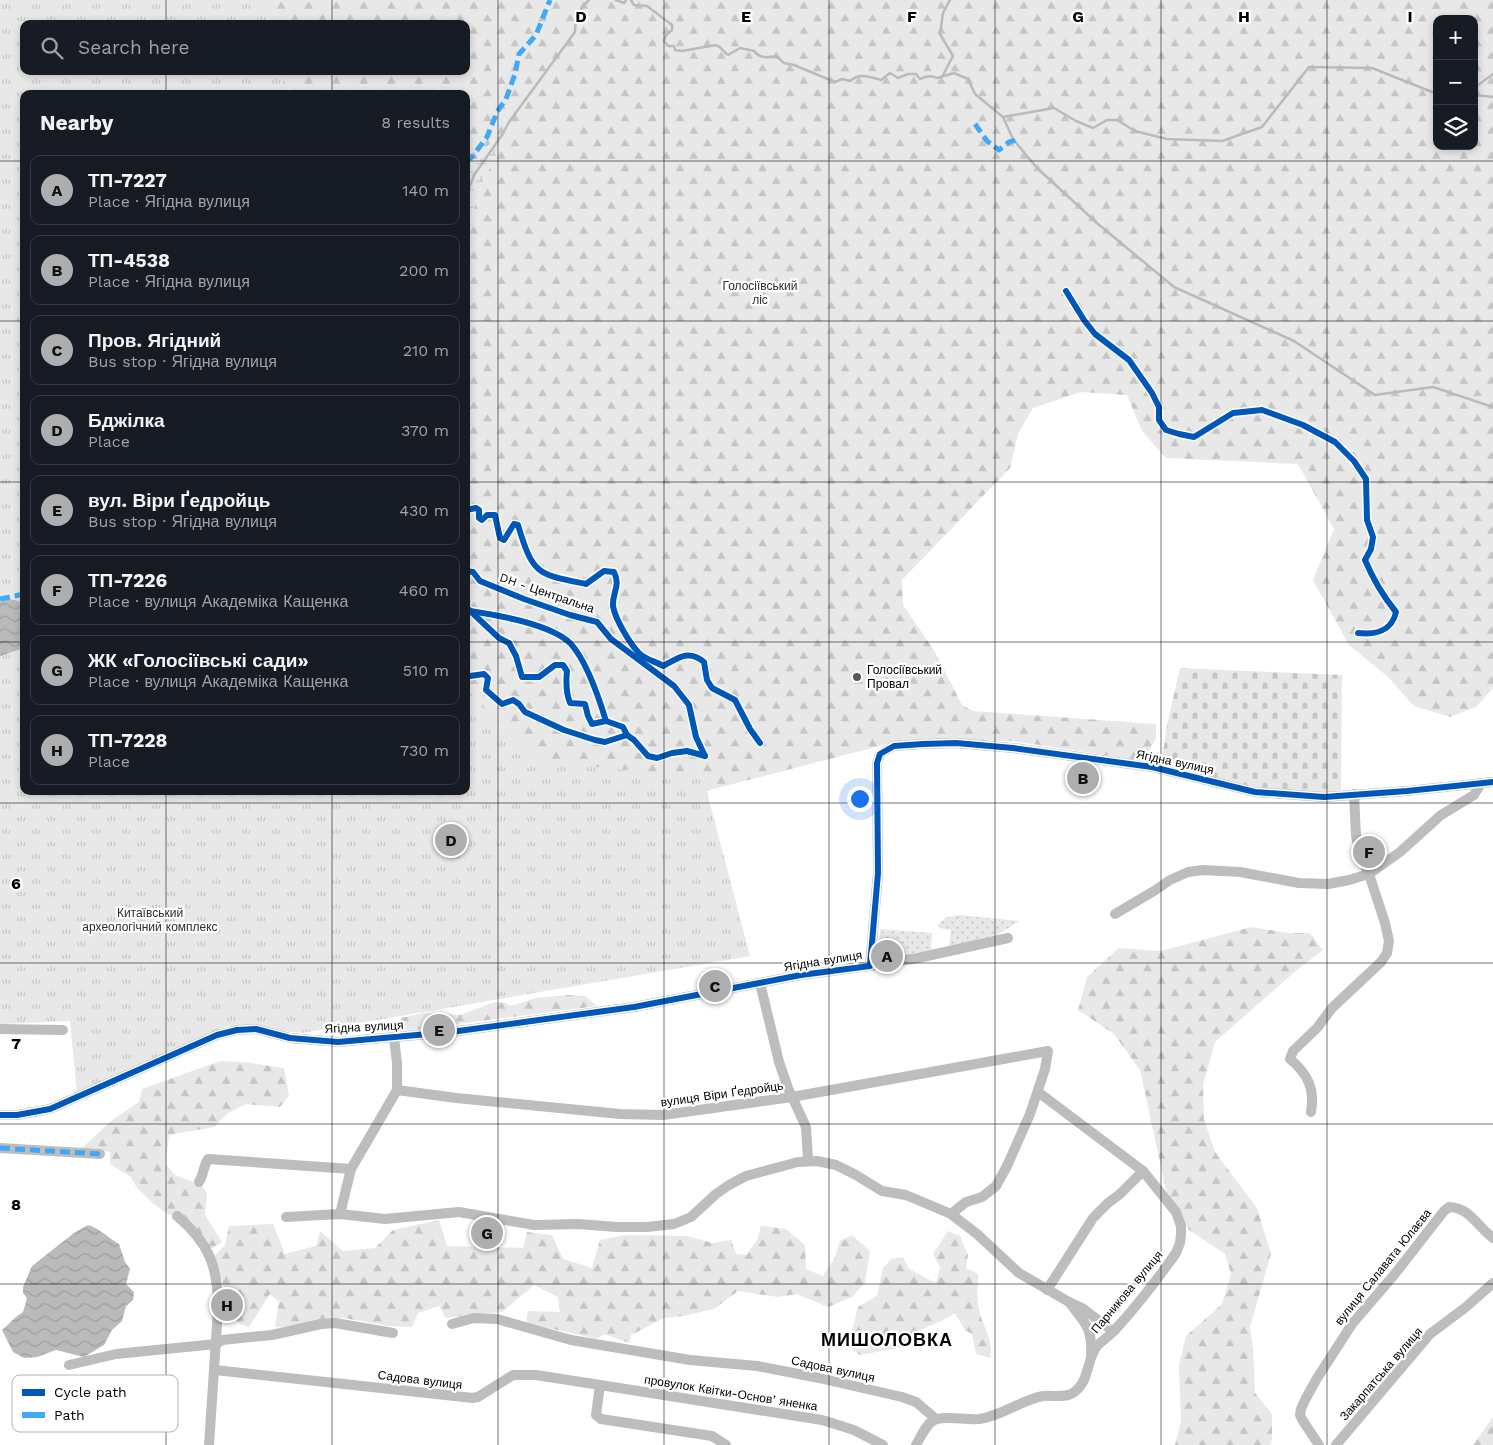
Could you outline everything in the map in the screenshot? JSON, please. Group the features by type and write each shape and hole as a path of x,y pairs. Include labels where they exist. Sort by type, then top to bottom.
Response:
{"street":[{"name":"Ягідна вулиця","path":"870,966 878,873 877,763 880,754 894,746 956,743 1013,748 1152,767 1255,792 1324,797 1493,782"},
{"path":"1115,914 1170,880 1188,872 1202,870 1240,872 1299,883 1328,884 1368,874 1400,852 1441,815 1474,796 1482,782"},
{"path":"1310,1112 1312,1089 1299,1067 1290,1059 1332,1008 1381,962 1387,953 1389,942 1385,924 1361,858 1356,836 1354,794"},
{"name":"Ягідна вулиця","path":"0,1115 17,1115 50,1109 217,1035 237,1030 256,1029 290,1038 338,1042 451,1032 596,1012 801,975 918,958 1008,938"},
{"path":"760,983 779,1062 806,1127 808,1160"},
{"path":"0,1029 63,1030"},
{"path":"340,1214 351,1169 397,1090 397,1063 394,1038"},
{"name":"вулиця Віри Ґедройць","path":"397,1090 456,1098 639,1116 663,1115 792,1097 1048,1051 1038,1092"},
{"path":"951,1214 966,1202 982,1197 996,1186 1017,1146 1038,1092"},
{"name":"Парникова вулиця","path":"936,1419 979,1419 1002,1413 1037,1398 1072,1393 1081,1386 1096,1347 1113,1331 1165,1268 1176,1253 1180,1243 1181,1226 1176,1212 1143,1171 1038,1092"},
{"path":"0,1148 100,1154"},
{"path":"199,1182 204,1175 204,1166 208,1159 351,1169"},
{"path":"286,1217 340,1214 385,1219 459,1212 540,1225 578,1224 647,1227 674,1224 691,1217 729,1184 746,1176 808,1160 836,1165 882,1191 906,1195 951,1214 977,1234 1018,1273 1082,1308 1113,1331"},
{"path":"1047,1290 1093,1218 1143,1171"},
{"name":"вулиця Салавата Юлаєва","path":"1319,1445 1303,1421 1300,1414 1301,1409 1352,1324 1394,1275 1444,1211 1449,1207 1457,1207 1467,1212 1493,1238"},
{"path":"177,1216 192,1229 210,1256 218,1292 215,1370 209,1445"},
{"name":"Закарпатська вулиця","path":"1336,1445 1430,1334 1466,1307 1493,1283"},
{"path":"1069,1302 1089,1329 1092,1345 1091,1359"},
{"name":"Садова вулиця","path":"452,1324 474,1318 497,1320 571,1340 690,1360 757,1366 819,1378 902,1397 916,1402 936,1419"},
{"path":"69,1365 116,1354 216,1344 222,1340 272,1335 321,1324 335,1324 393,1333"},
{"name":"Садова вулиця","path":"215,1370 473,1398 478,1397 513,1375 536,1375 600,1385"},
{"path":"600,1385 596,1415 601,1419 712,1436 726,1445"},
{"name":"провулок Квітки-Основʼяненка","path":"600,1385 822,1420 854,1430 883,1445"},
{"path":"916,1445 928,1424 936,1419"}],"green space":[{"name":"Голосіївський ліс","path":"0,0 1493,0 1493,688 1476,707 1450,717 1414,706 1387,676 1349,645 1313,580 1334,529 1298,464 1166,458 1142,431 1127,395 1081,392 1033,408 1018,434 1010,468 902,580 903,605 935,652 962,705 973,711 1156,724 1156,738 1145,758 1137,760 1013,741 903,740 578,824 470,731 470,223 480,188 503,141 496,136 470,169 470,90 20,90 20,176 0,589"},
{"name":"Китаївський археологічний комплекс","path":"0,0 271,0 274,20 20,20 20,75 283,75 284,90 20,90 20,795 470,795 470,693 543,762 703,777 750,956 302,1033 227,1026 77,1094 70,1021 0,1024"},
{"path":"502,135 503,141 480,188 470,223 470,169 496,136"},
{"path":"1180,668 1342,675 1341,790 1324,793 1256,787 1161,765 1167,725"},
{"path":"959,915 1020,921 994,937 949,946 951,930 939,928 938,925 945,918"},
{"path":"1251,927 1288,933 1310,933 1323,950 1298,969 1215,1042 1203,1085 1204,1119 1215,1152 1257,1208 1271,1254 1250,1327 1255,1393 1272,1414 1272,1439 1270,1445 1175,1445 1181,1421 1179,1365 1186,1336 1222,1304 1231,1274 1225,1254 1189,1230 1166,1190 1140,1070 1114,1034 1078,1010 1087,977 1119,948 1161,951"},
{"path":"880,929 932,933 931,950 878,961"},
{"path":"567,995 585,996 597,1006 403,1031 400,1018 424,1013 460,1015 495,1002 506,1003 511,1006 536,998"},
{"path":"220,1061 245,1062 284,1068 289,1096 280,1107 246,1104 228,1113 214,1127 169,1135 166,1164 175,1175 201,1185 207,1193 205,1215 222,1242 207,1251 177,1216 168,1214 154,1204 137,1188 131,1177 110,1164 110,1152 82,1148 111,1121 139,1102 142,1089"},
{"path":"439,1220 447,1246 523,1248 527,1232 552,1235 563,1259 592,1268 600,1240 625,1235 687,1236 713,1243 731,1240 736,1254 747,1255 758,1238 761,1226 786,1229 805,1245 806,1269 823,1276 835,1257 840,1241 852,1235 870,1251 865,1283 852,1297 828,1307 797,1294 778,1297 738,1291 714,1309 664,1318 631,1335 629,1343 604,1334 597,1339 526,1323 528,1311 560,1312 558,1297 534,1285 502,1312 446,1318 439,1306 418,1313 412,1327 388,1326 344,1318 318,1320 296,1326 275,1327 279,1302 270,1294 249,1327 238,1323 229,1306 214,1256 225,1245 229,1226 273,1224 285,1254 316,1246 320,1231 343,1251 375,1248 393,1230"},
{"path":"948,1231 960,1236 968,1255 966,1268 978,1274 978,1305 990,1340 990,1358 976,1354 972,1334 965,1330 955,1313 913,1335 903,1347 860,1355 848,1346 858,1307 877,1296 883,1268 891,1259 903,1257 909,1269 936,1283 940,1267 933,1254"},
{"path":"1493,1417 1493,1445 1473,1445"}],"water":[{"path":"9,599 20,602 20,649 0,656 0,602"},
{"path":"88,1225 119,1244 125,1262 130,1269 126,1284 134,1292 133,1300 126,1306 122,1321 112,1330 104,1345 84,1357 56,1350 37,1357 24,1358 13,1352 2,1330 23,1312 27,1298 23,1293 23,1287 32,1266 74,1233"}],"waterway":[{"path":"470,186 474,175 509,122 575,32 579,14 589,0"},
{"path":"616,0 624,3 626,0"},
{"path":"631,0 634,5 647,6 672,25 672,30 666,35 664,41 668,46 674,46 675,50 682,51 716,45 728,55 740,48 754,51 764,57 776,56 784,63 794,65 835,82 842,79 850,81 861,76 881,80 890,73 898,78 908,74 916,74 920,79 928,76 937,78 954,73 968,79 975,94 1003,117 1013,139 1037,168 1098,224 1174,287 1294,341 1375,395 1433,387 1493,407"},
{"path":"943,75 953,56 940,34 943,13 950,0"},
{"path":"1003,117 1054,108 1076,121 1093,128 1107,120 1117,120 1135,131 1167,139 1222,141 1262,127 1309,67 1372,68 1433,92"},
{"path":"1478,85 1493,74"},
{"path":"1478,95 1493,97"}],"marked path":[{"path":"470,158 487,137 497,112 506,99 515,74 519,54 536,35 550,0"},
{"path":"975,124 987,141 999,150 1009,142 1020,139"},
{"path":"0,599 20,595"},
{"path":"0,1148 100,1154"}],"cycle path":[{"path":"1066,291 1095,334 1129,360 1152,393 1159,407 1159,420 1166,430 1194,437 1233,413 1262,410 1303,425 1335,442 1354,461 1366,479 1367,520 1373,537 1371,549 1365,560 1371,574 1396,612 1391,624 1387,628 1371,633 1358,633"},
{"path":"470,509 476,508 479,510 479,518 482,520 487,515 495,515 500,538 504,540 514,524 518,525 533,563 539,570 547,574 586,584 604,571 614,572 617,581 613,601 614,611 623,631 635,649 645,657 663,666 688,655 704,662 707,680 712,688 735,700 750,729 760,743"},
{"name":"DH - Центральна","path":"470,572 473,572 480,581 524,599 597,622 611,639 674,686 689,705 696,737 705,756"},
{"path":"470,611 499,638 509,643 516,656 522,677 539,677 555,665 563,665 567,671 570,703 585,704 592,724 606,721 623,727 627,735 648,756 657,758 687,751 705,756"},
{"path":"470,611 524,621 551,631 571,644 587,670 606,721"},
{"path":"470,676 484,674 488,678 486,690 502,704 513,700 525,712 564,730 605,742 627,735"},
{"path":"0,1115 17,1115 50,1109 217,1035 237,1030 256,1029 290,1038 338,1042 451,1032 634,1007 801,975 870,966 878,873 877,763 880,754 894,746 956,743 1013,748 1152,767 1255,792 1324,797 1493,782"}],"place":[{"name":"Голосіївський Провал","path":"857,677"},
{"name":"ТП-4538","path":"1083,778"},
{"name":"Бджілка","path":"451,840"},
{"name":"ТП-7226","path":"1369,852"},
{"name":"ТП-7227","path":"887,956"},
{"name":"Пров. Ягідний","path":"715,986"},
{"name":"вул. Віри Ґедройць","path":"439,1030"},
{"name":"ЖК «Голосіївські сади»","path":"487,1233"},
{"name":"ТП-7228","path":"227,1305"}],"district":[{"name":"МИШОЛОВКА","path":"887,1340"}]}
